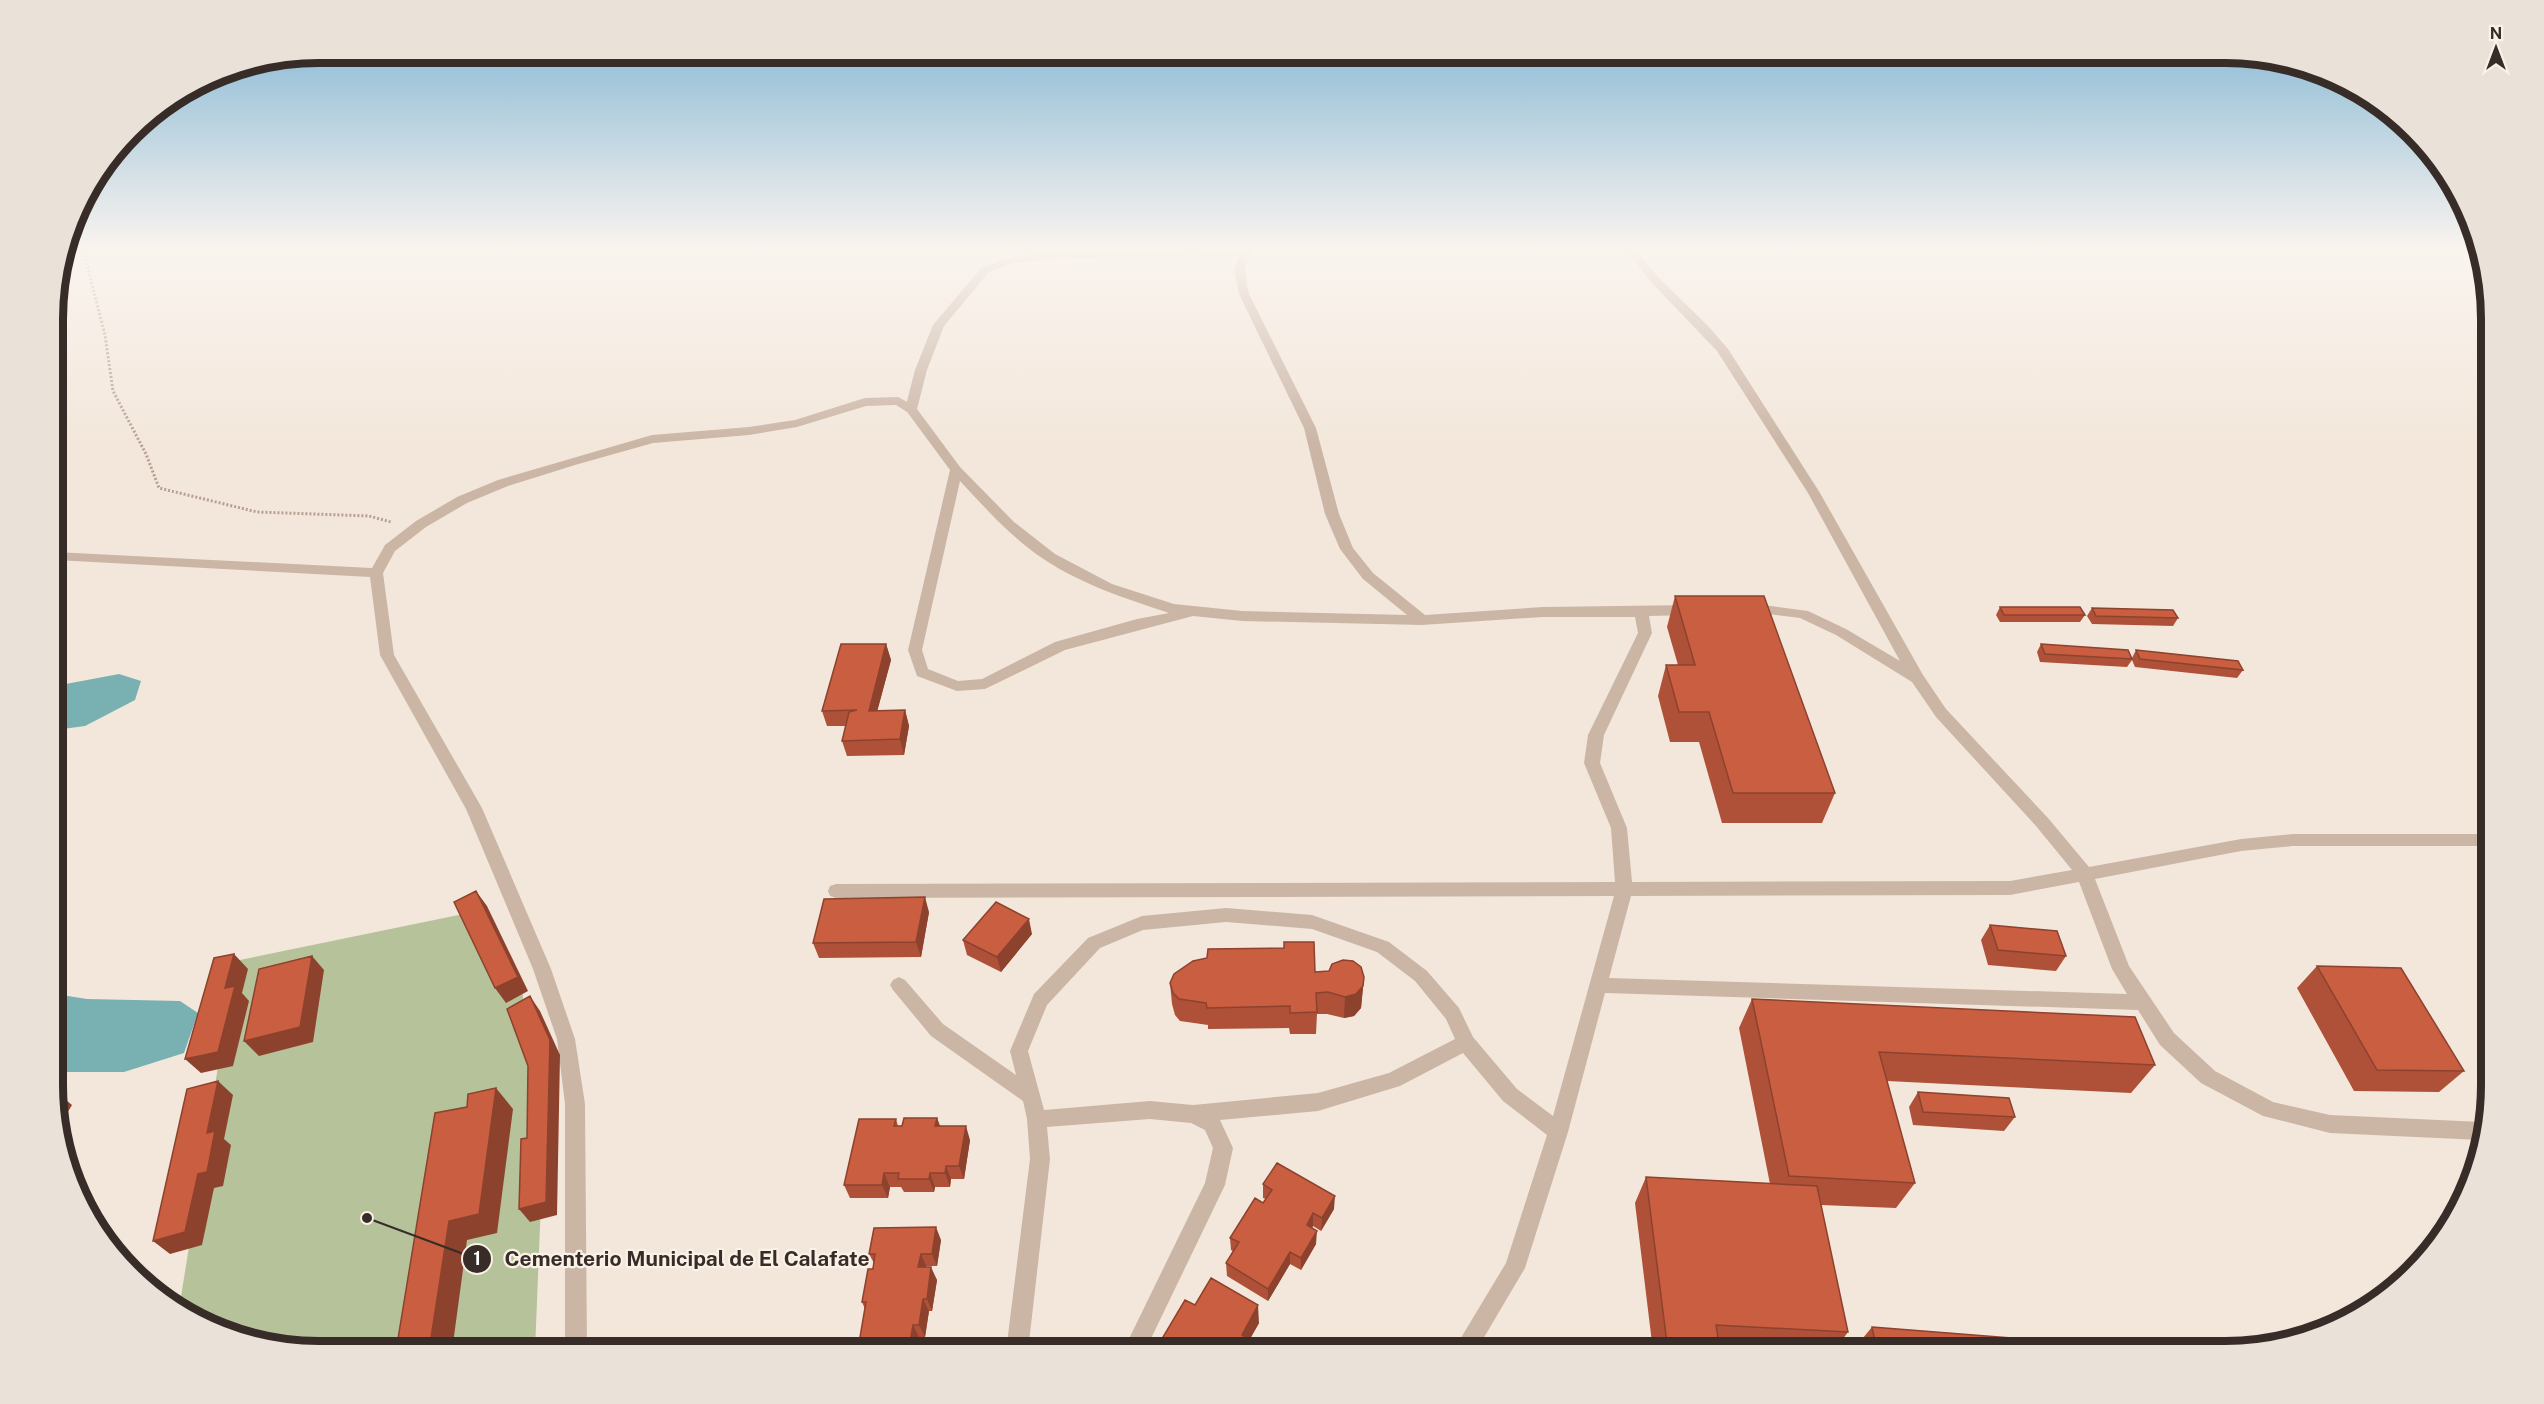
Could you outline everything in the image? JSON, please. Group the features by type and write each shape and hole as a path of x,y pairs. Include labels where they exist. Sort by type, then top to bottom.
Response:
{"street":[{"path":"911,409 921,370 939,325 950,313"},
{"path":"1253,313 1310,428 1332,514 1347,549 1368,576 1422,620"},
{"path":"1689,313 1722,349 1819,502 1917,678 1941,713 2042,822 2084,873 2121,969 2167,1039 2208,1077 2270,1110 2330,1124 2477,1131"},
{"path":"576,1341 575,1104 566,1039 542,969 474,808 387,655 376,573 390,548 415,529 462,500 504,483 652,440 749,431 797,423 865,402 898,401 911,409 956,470 1009,525 1050,557 1107,587 1173,609 1242,616 1422,620 1543,612 1713,610"},
{"path":"956,470 915,650 922,672 957,686 985,684 1060,646 1137,624 1199,611"},
{"path":"63,556 376,573"},
{"path":"1736,609 1760,608 1803,614 1841,632 1917,678"},
{"path":"1470,1341 1515,1268 1558,1132 1624,889 1619,828 1592,763 1596,735 1645,633 1641,612"},
{"path":"836,891 2010,888 2241,845 2293,840 2481,840"},
{"path":"1018,1341 1040,1159 1037,1119 1019,1051 1040,1000 1094,943 1142,923 1226,915 1312,922 1383,947 1421,976 1453,1014 1466,1043 1510,1095 1558,1132"},
{"path":"899,985 937,1030 1029,1095"},
{"path":"1598,985 2143,1002"},
{"path":"1037,1119 1150,1110 1193,1114 1318,1102 1393,1080 1466,1043"},
{"path":"1139,1341 1215,1185 1223,1148 1212,1124 1193,1114"}],"path":[{"path":"99,313 113,391 146,454 159,488 257,512 369,516 415,529"}],"green space":[{"path":"478,911 521,985 544,1127 535,1341 285,1339 221,1322 180,1300 235,961"}],"water":[{"path":"119,674 141,681 135,700 85,726 63,729 63,684"},
{"path":"63,995 87,999 180,1001 198,1013 184,1053 124,1072 63,1072"}],"building":[{"path":"1675,596 1764,596 1835,793 1733,793 1709,712 1679,712 1666,665 1695,665"},
{"path":"2000,607 2080,607 2085,615 2004,615"},
{"path":"2092,608 2173,610 2178,618 2096,616"},
{"path":"841,644 886,644 869,711 905,710 900,739 842,741 849,712 857,710 822,711"},
{"path":"2041,644 2128,650 2132,659 2045,654"},
{"path":"2136,650 2238,661 2243,670 2140,659"},
{"path":"476,891 518,977 495,988 454,902"},
{"path":"925,897 916,942 813,943 824,899"},
{"path":"996,902 1029,919 997,957 963,940"},
{"path":"1990,925 2057,931 2066,956 1998,950"},
{"path":"1284,942 1314,942 1315,972 1329,971 1332,964 1343,960 1353,961 1361,967 1364,977 1363,986 1356,994 1345,997 1328,992 1316,993 1317,1012 1290,1013 1290,1006 1207,1008 1206,1003 1179,999 1173,993 1170,983 1174,974 1193,961 1207,958 1208,949 1284,948"},
{"path":"234,954 225,988 235,986 218,1052 185,1059 214,958"},
{"path":"312,956 300,1027 244,1041 259,969"},
{"path":"2317,966 2401,968 2464,1071 2377,1070"},
{"path":"530,996 550,1040 546,1202 519,1209 521,1139 527,1138 528,1066 507,1009"},
{"path":"1752,999 2135,1017 2155,1065 1879,1052 1915,1183 1789,1176"},
{"path":"218,1081 207,1133 215,1131 207,1172 198,1174 185,1232 153,1241 187,1089"},
{"path":"496,1088 479,1214 449,1221 431,1341 398,1341 435,1113 467,1107 468,1094"},
{"path":"1918,1092 2009,1098 2015,1117 1923,1112"},
{"path":"904,1118 937,1118 935,1126 966,1126 959,1166 946,1166 945,1173 930,1173 929,1179 898,1179 899,1173 884,1173 882,1185 844,1185 859,1119 896,1119 894,1126 902,1126"},
{"path":"1277,1163 1335,1196 1322,1218 1313,1213 1307,1225 1317,1231 1301,1258 1290,1252 1268,1289 1226,1263 1239,1242 1230,1238 1255,1198 1263,1203 1272,1190 1263,1184"},
{"path":"1646,1177 1817,1186 1848,1332 1716,1325 1718,1341 1667,1341"},
{"path":"936,1227 932,1254 921,1254 918,1267 931,1267 927,1299 923,1299 919,1325 913,1325 910,1341 859,1341 866,1302 862,1302 868,1269 873,1269 875,1254 869,1254 874,1228"},
{"path":"1211,1278 1258,1305 1242,1335 1249,1341 1169,1341 1163,1337 1185,1300 1195,1305"},
{"path":"1872,1327 2050,1341 1875,1341"}],"place":[{"name":"Cementerio Municipal de El Calafate","path":"367,1218"}]}
